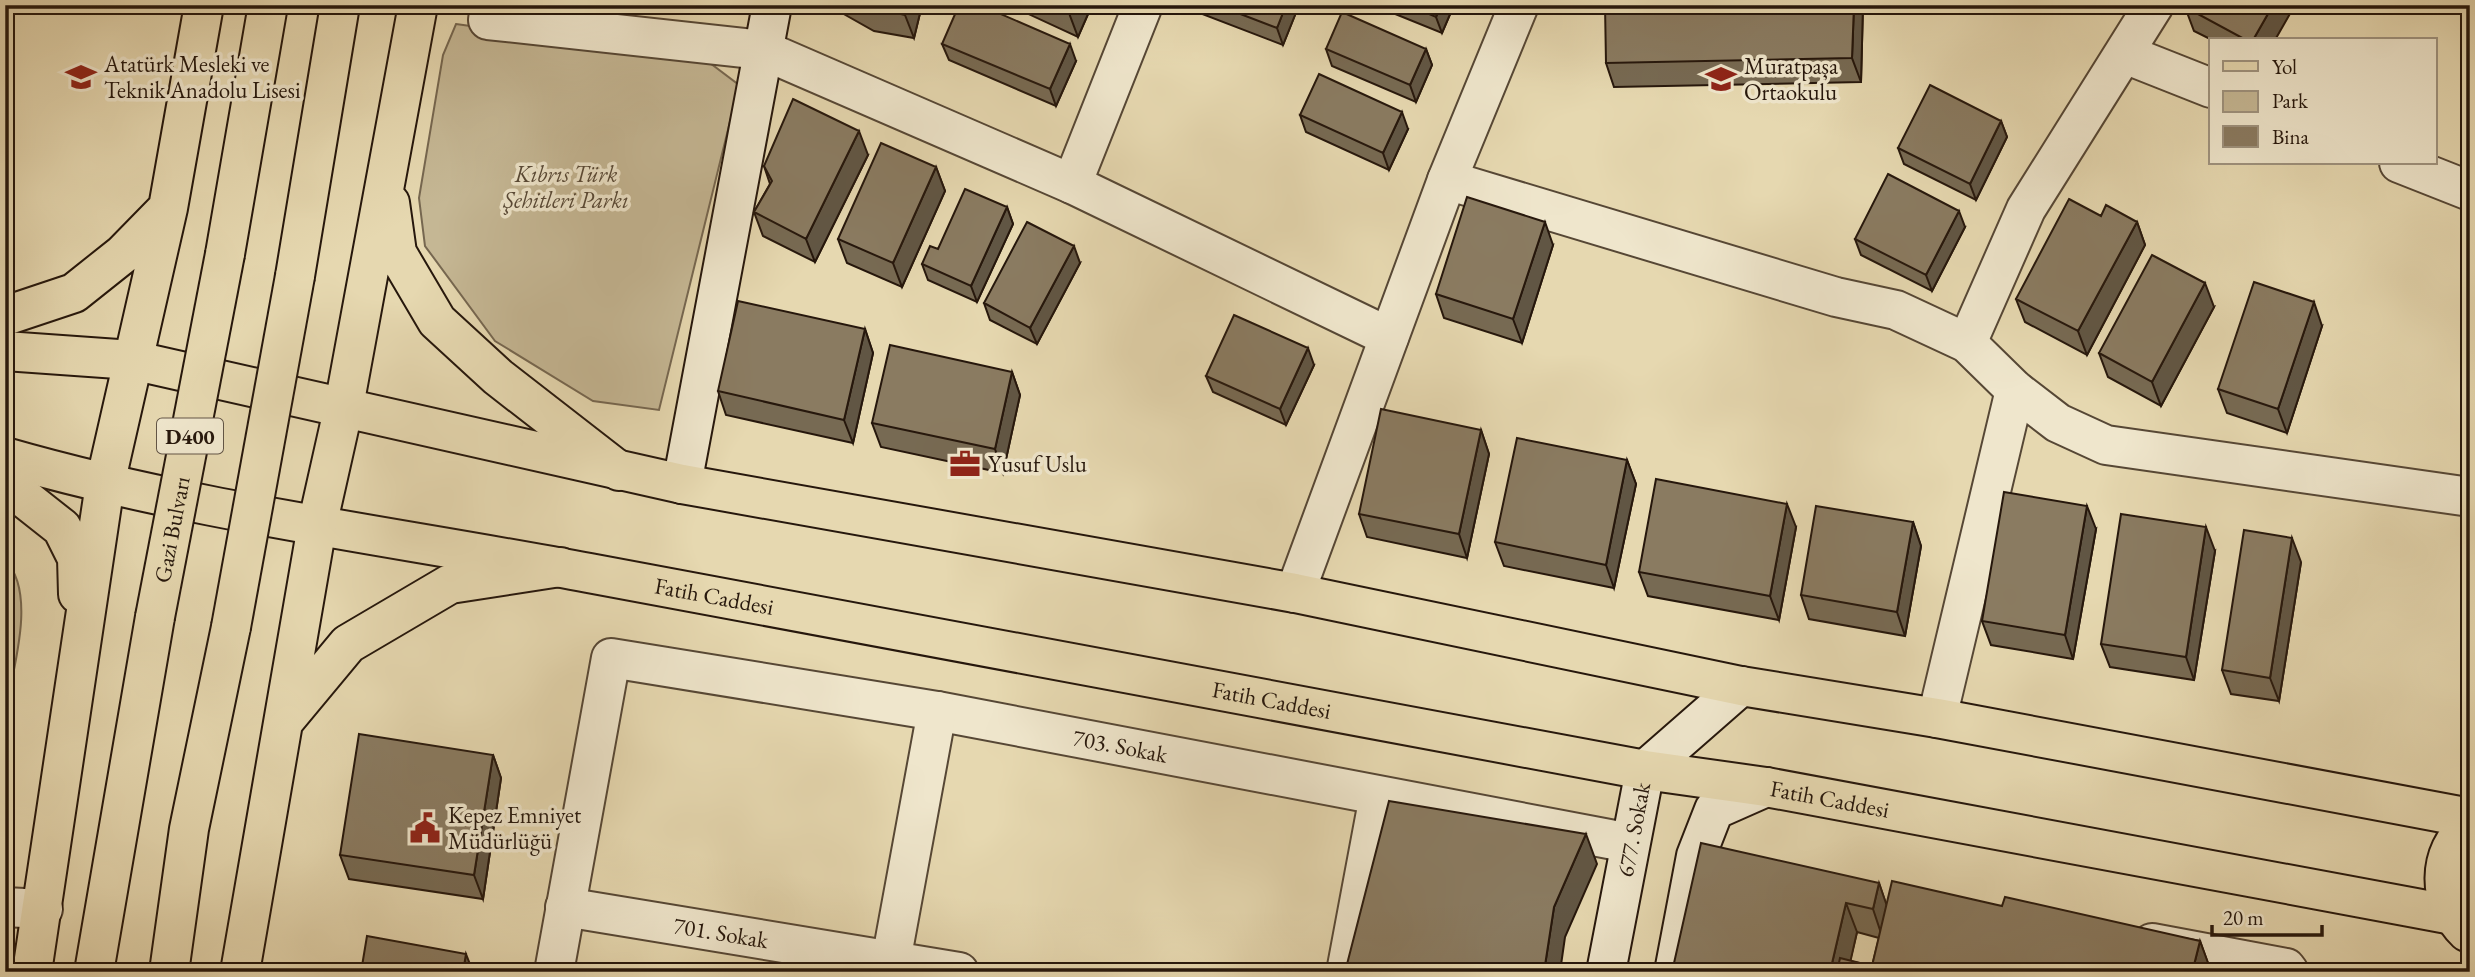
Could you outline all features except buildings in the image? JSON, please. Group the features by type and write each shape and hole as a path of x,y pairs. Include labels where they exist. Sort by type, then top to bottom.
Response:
{"main road":[{"path":"32,972 79,668 98,483 132,360 168,208 204,5"},
{"name":"Gazi Bulvarı","path":"94,972 155,617 225,254 268,5"},
{"path":"169,972 189,829 231,627 295,276 340,5"},
{"path":"240,972 317,526 344,406 418,5"},
{"path":"386,179 397,253 437,321 498,377 619,471"},
{"path":"5,316 74,292 123,254 168,208"},
{"path":"5,351 132,360 681,484 1295,593 1741,686 1937,718 2470,818"},
{"name":"Fatih Caddesi","path":"5,457 98,483 317,526 560,567 1645,769 1766,787 2461,924"},
{"path":"5,483 62,528 77,558 79,668"},
{"path":"282,723 348,644 450,584 560,567"},
{"path":"2461,924 2444,880 2446,862 2453,845 2470,826"}],"street":[{"path":"490,5 488,20 763,51 1072,184 1389,337"},
{"path":"681,484 772,5"},
{"path":"1072,184 1143,5"},
{"path":"1295,593 1447,180 1519,5"},
{"path":"1967,343 2026,209 2154,5"},
{"path":"2125,54 2209,87"},
{"path":"2402,164 2470,191"},
{"path":"1447,180 1836,297 1896,310 1967,343 2014,390 2058,423 2106,445 2470,497"},
{"path":"1937,718 2014,390"},
{"name":"703. Sokak","path":"565,907 611,657 937,710 1630,843"},
{"name":"677. Sokak","path":"1606,972 1645,769 1741,686"},
{"path":"890,966 937,710"},
{"path":"1674,972 1696,856 1714,810 1766,787"},
{"path":"1346,972 1379,796"},
{"path":"1696,856 1737,864"},
{"path":"5,907 43,909"},
{"path":"554,972 565,907"},
{"name":"701. Sokak","path":"565,907 890,966 959,972"},
{"path":"2121,937 2286,968 2289,972"}],"green space":[{"name":"Kıbrıs Türk Şehitleri Parkı","path":"456,24 662,53 698,54 739,85 659,410 593,401 495,341 425,246 419,198 443,55"},
{"path":"5,560 15,574 20,592 21,612 17,656 5,713"}],"place":[{"name":"Atatürk Mesleki ve Teknik Anadolu Lisesi","path":"81,77"},
{"name":"Muratpaşa Ortaokulu","path":"1721,79"},
{"name":"Yusuf Uslu","path":"965,464"},
{"name":"Kepez Emniyet Müdürlüğü","path":"425,828"}]}
